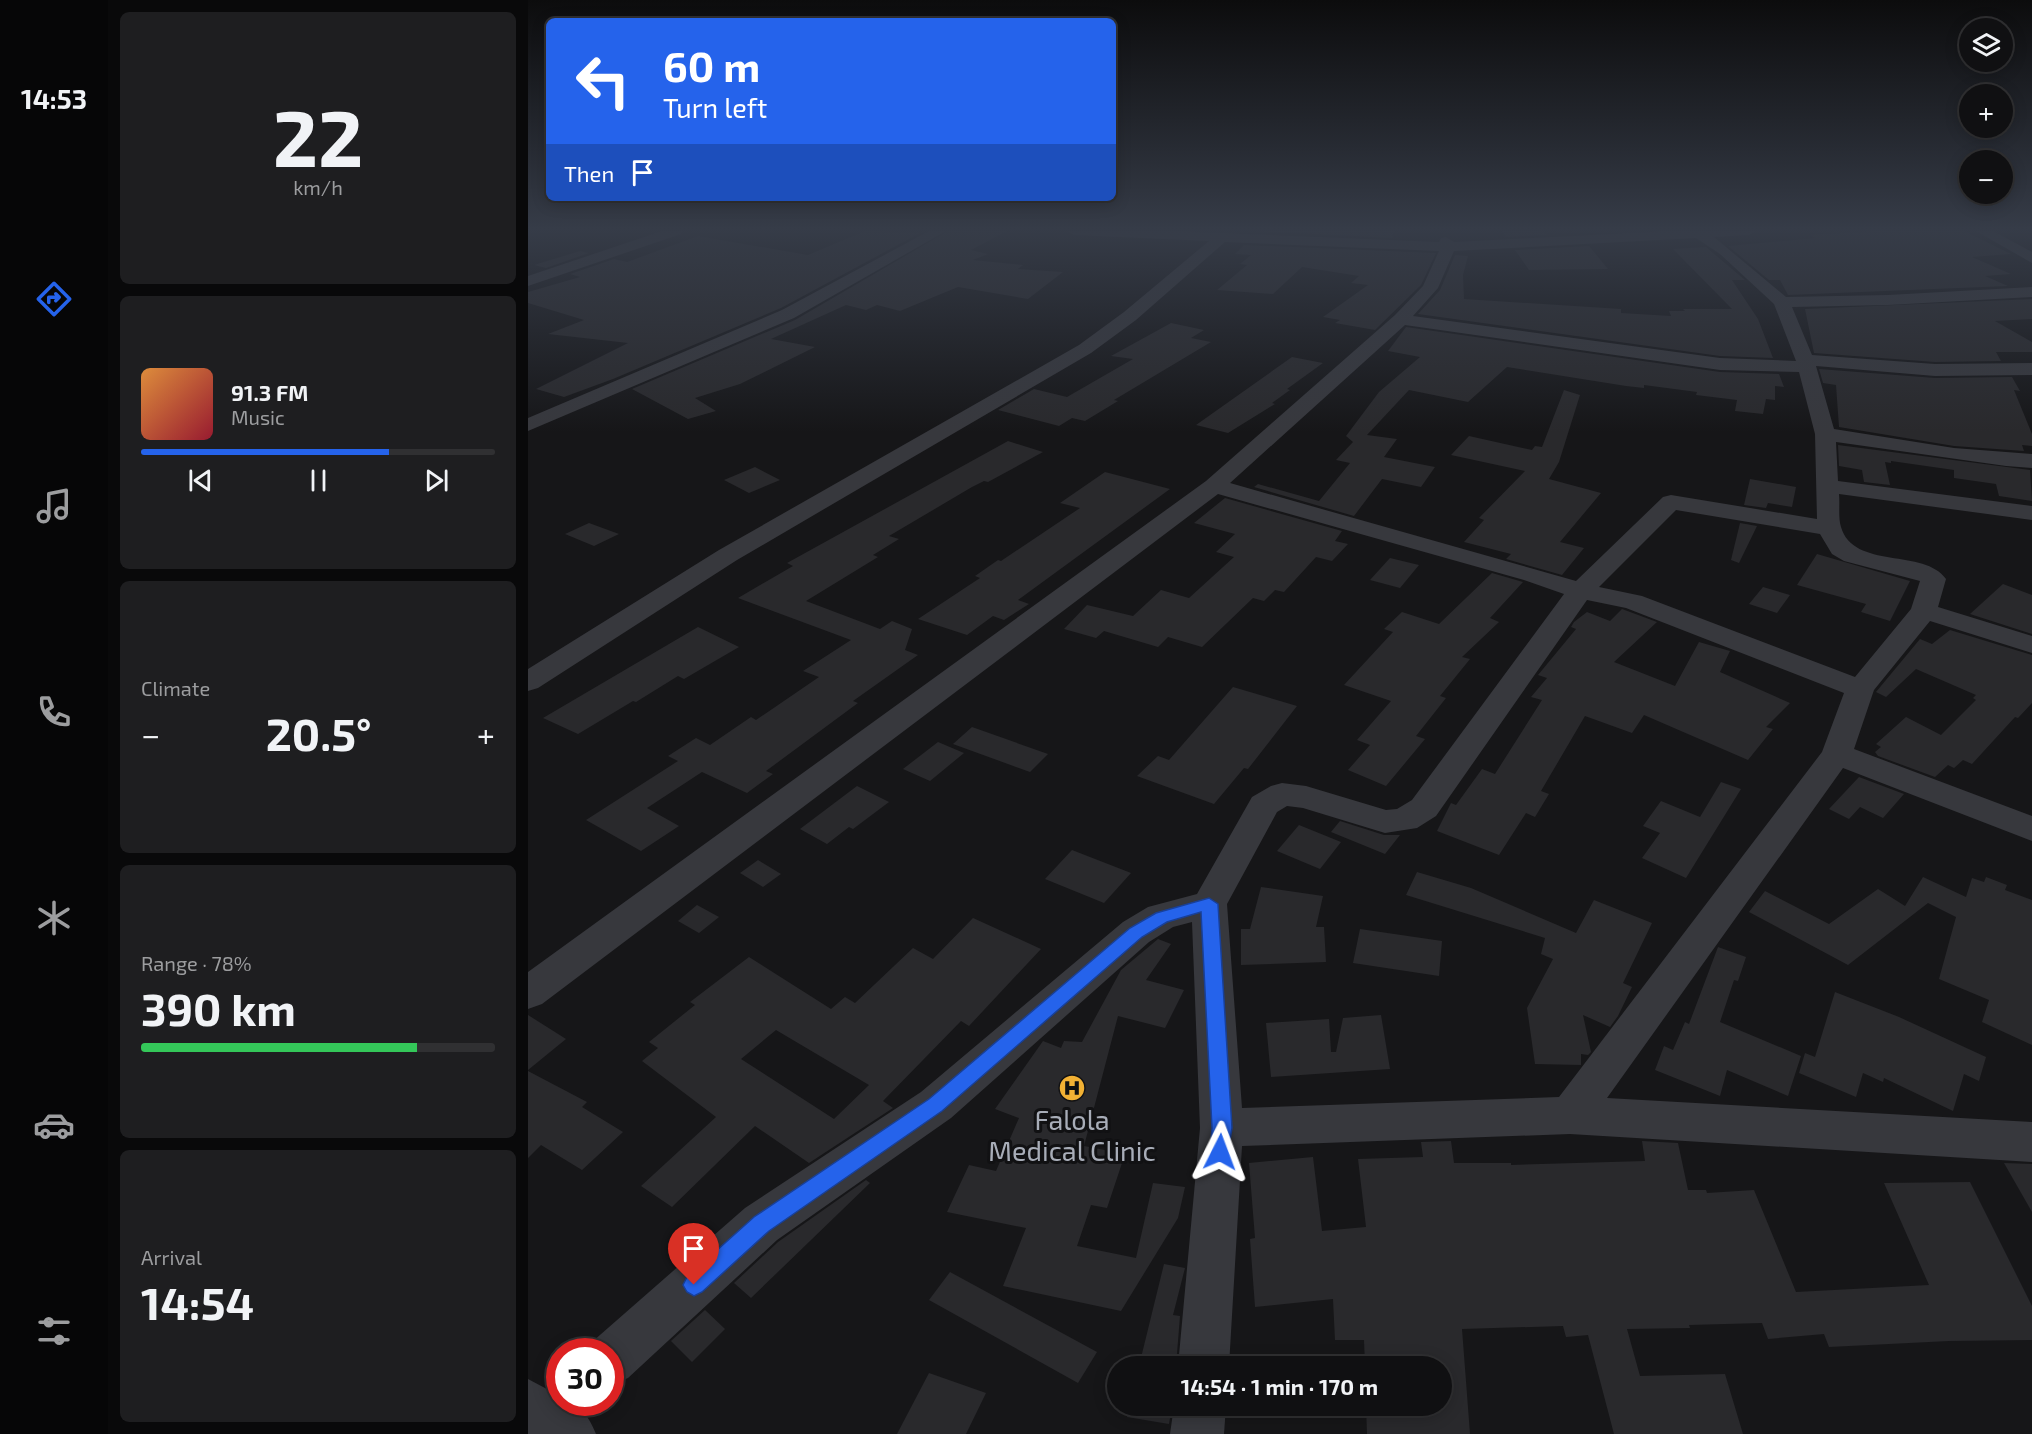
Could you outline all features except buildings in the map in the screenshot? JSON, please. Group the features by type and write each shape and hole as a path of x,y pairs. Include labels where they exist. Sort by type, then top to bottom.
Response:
{"street":[{"path":"528,425 788,314 817,298"},
{"path":"528,682 728,555 1085,349 1130,316 1148,298"},
{"path":"528,993 1214,486 1401,319 1421,298"},
{"path":"1570,1114 1837,754 1860,689 1924,610 1933,579 1917,570 1853,556 1841,549 1829,528 1825,434 1806,364 1782,302 1777,298"},
{"path":"1782,302 1925,298"},
{"path":"1401,319 1720,364 1806,364 1935,370 2032,369"},
{"path":"1825,434 1878,441 1921,450 2032,461"},
{"path":"1214,486 1580,591 1633,602 1860,689"},
{"path":"1827,486 2032,513"},
{"path":"1204,1356 1222,1128 1209,904 1264,805 1281,794 1306,797 1385,822 1405,820 1424,808 1580,591 1671,502 1829,528"},
{"path":"1924,610 2032,645"},
{"path":"1837,754 2032,829"},
{"path":"624,1347 761,1224 936,1105 1136,932 1161,917 1209,904"},
{"path":"1222,1128 1570,1114 2032,1142"},
{"path":"1197,1434 1199,1416"}],"place":[{"name":"Falola Medical Clinic","path":"1072,1088"}],"route":[{"path":"694,1285 761,1224 936,1105 1136,932 1161,917 1209,904 1222,1128 1220,1152"}]}
